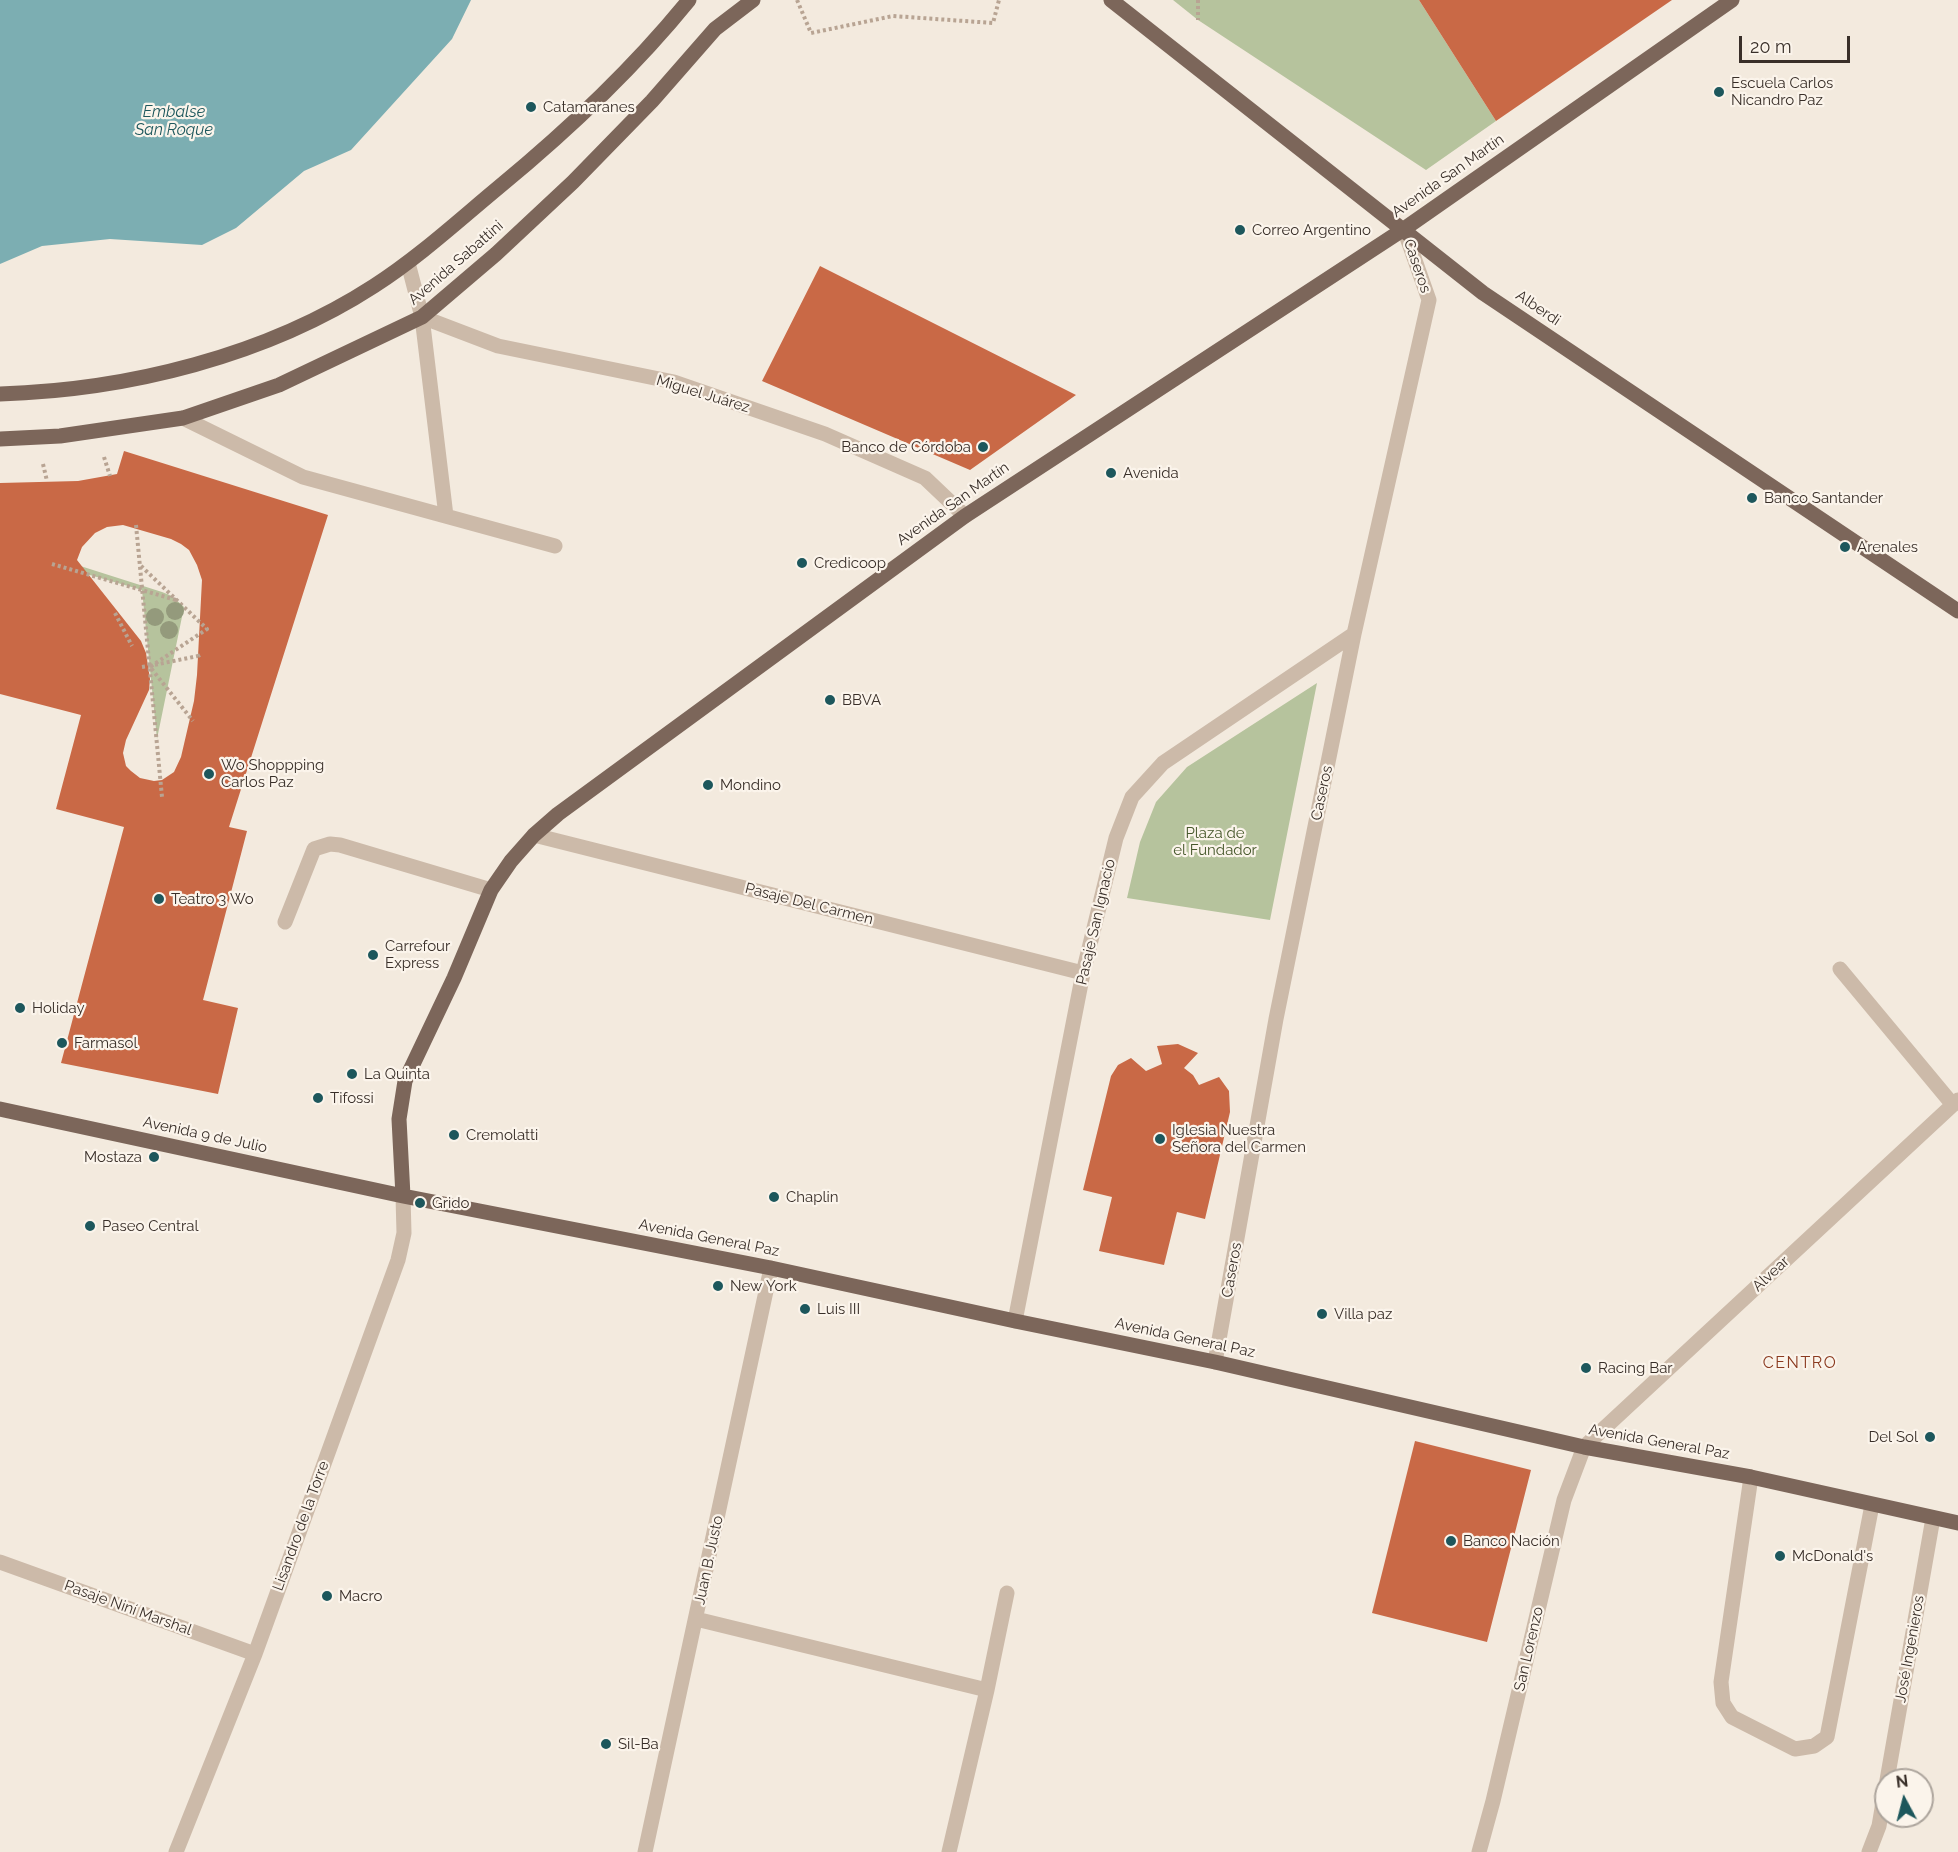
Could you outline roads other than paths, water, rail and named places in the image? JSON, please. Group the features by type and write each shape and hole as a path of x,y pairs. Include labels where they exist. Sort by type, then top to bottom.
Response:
{"main road":[{"name":"Avenida Sabattini","path":"0,394 45,393 158,374 251,348 316,318 373,287 408,263 543,150 655,42 689,0"},
{"name":"Avenida Sabattini","path":"0,439 60,436 183,418 279,386 422,318 496,254 573,182 652,101 715,29 753,0"},
{"name":"Alberdi","path":"1097,0 1114,4 1483,293 1958,611"},
{"name":"Avenida San Martín","path":"403,1196 399,1119 405,1081 454,978 491,890 511,861 534,835 558,814 965,516 1404,229 1732,0"},
{"name":"Avenida 9 de Julio","path":"0,1109 403,1196"},
{"name":"Avenida General Paz","path":"403,1196 771,1268 1215,1362 1584,1447 1752,1477 1958,1523"}],"street":[{"name":"Caseros","path":"1215,1362 1276,1019 1354,634 1429,300 1404,229"},
{"path":"408,263 422,318 446,516"},
{"name":"Miguel Juárez","path":"422,318 498,346 675,382 825,434 925,478 965,516"},
{"path":"183,418 303,477 555,546"},
{"name":"Pasaje San Ignacio","path":"1015,1321 1083,973 1116,838 1132,797 1163,763 1354,634"},
{"name":"Pasaje Del Carmen","path":"534,835 1083,973"},
{"path":"285,922 314,849 330,844 491,890"},
{"path":"1840,969 1955,1102"},
{"name":"Alvear","path":"1584,1447 1955,1102"},
{"name":"Lisandro de la Torre","path":"176,1852 255,1654 398,1260 404,1233 403,1196"},
{"name":"Juan B. Justo","path":"645,1852 771,1268"},
{"name":"San Lorenzo","path":"1479,1852 1564,1500 1584,1447"},
{"path":"1752,1477 1721,1682 1723,1703 1732,1717 1795,1749 1814,1746 1827,1737 1872,1505"},
{"name":"José Ingenieros","path":"1889,1768 1933,1518"},
{"name":"Pasaje Niní Marshal","path":"0,1562 255,1654"},
{"path":"949,1852 1007,1593"},
{"path":"696,1619 987,1690"},
{"path":"1869,1852 1879,1828"}],"water":[{"name":"Embalse San Roque","path":"0,0 471,0 452,39 351,150 304,171 236,228 202,245 110,239 42,246 0,264"}],"place":[{"name":"Escuela Carlos Nicandro Paz","path":"1719,92"},
{"name":"Catamaranes","path":"531,107"},
{"name":"Correo Argentino","path":"1240,230"},
{"name":"Banco de Córdoba","path":"983,447"},
{"name":"Avenida","path":"1111,473"},
{"name":"Banco Santander","path":"1752,498"},
{"name":"Arenales","path":"1845,547"},
{"name":"Credicoop","path":"802,563"},
{"name":"BBVA","path":"830,700"},
{"name":"Wo Shoppping Carlos Paz","path":"209,774"},
{"name":"Mondino","path":"708,785"},
{"name":"Teatro 3 Wo","path":"159,899"},
{"name":"Carrefour Express","path":"373,955"},
{"name":"Holiday","path":"20,1008"},
{"name":"Farmasol","path":"62,1043"},
{"name":"La Quinta","path":"352,1074"},
{"name":"Tifossi","path":"318,1098"},
{"name":"Cremolatti","path":"454,1135"},
{"name":"Iglesia Nuestra Señora del Carmen","path":"1160,1139"},
{"name":"Mostaza","path":"154,1157"},
{"name":"Chaplin","path":"774,1197"},
{"name":"Grido","path":"420,1203"},
{"name":"Paseo Central","path":"90,1226"},
{"name":"New York","path":"718,1286"},
{"name":"Luis III","path":"805,1309"},
{"name":"Villa paz","path":"1322,1314"},
{"name":"Racing Bar","path":"1586,1368"},
{"name":"Del Sol","path":"1930,1437"},
{"name":"Banco Nación","path":"1451,1541"},
{"name":"McDonald's","path":"1780,1556"},
{"name":"Macro","path":"327,1596"},
{"name":"Sil-Ba","path":"606,1744"}],"district":[{"name":"CENTRO","path":"1800,1363"}],"park label":[{"name":"Plaza de el Fundador","path":"1215,842"}]}
